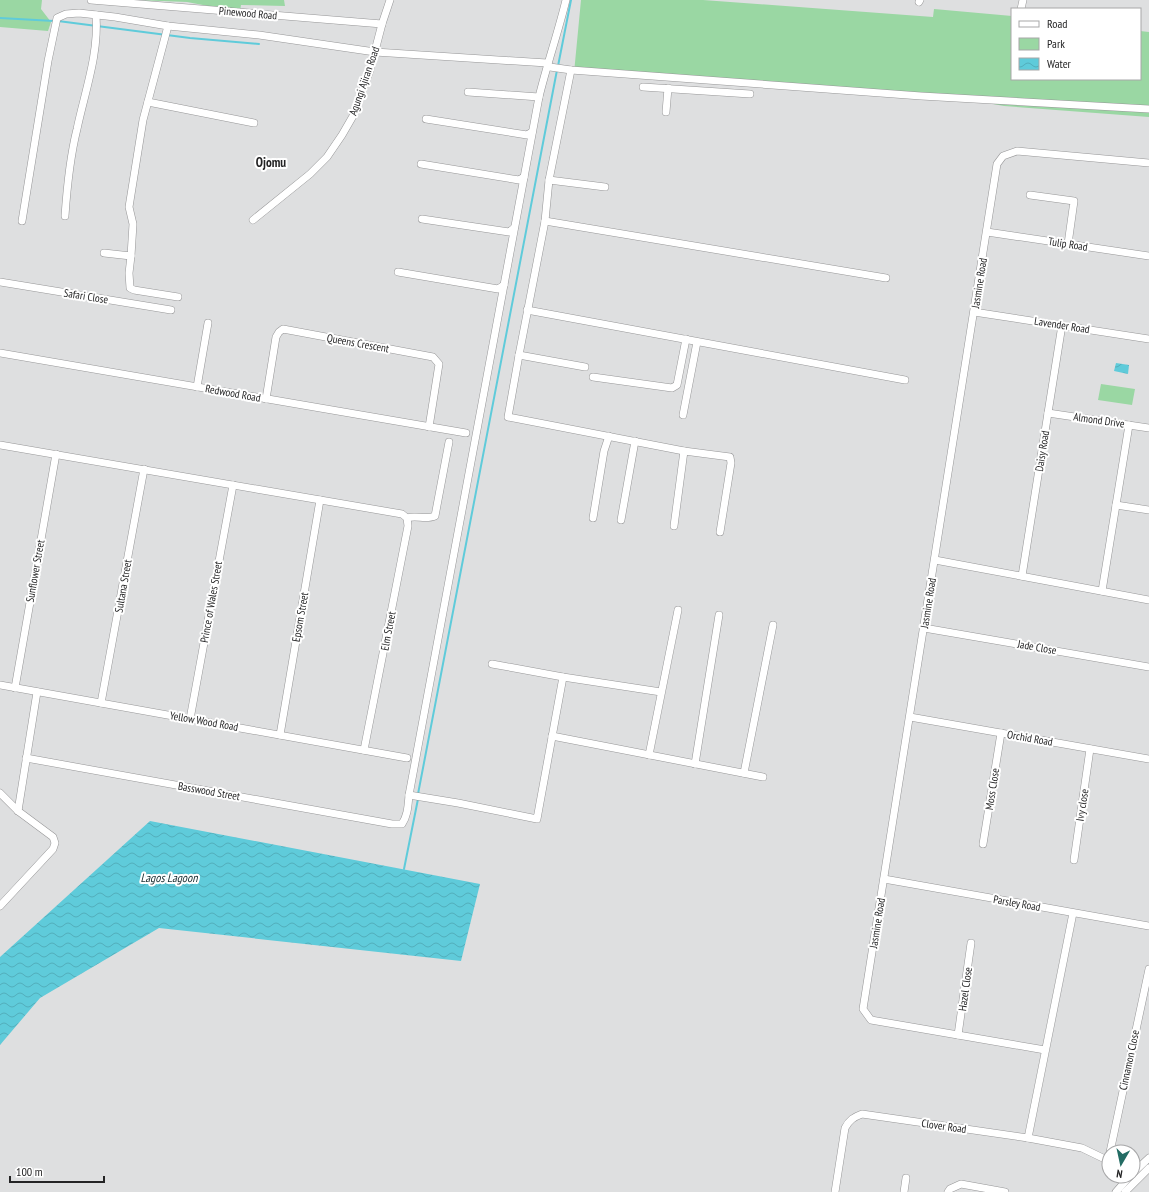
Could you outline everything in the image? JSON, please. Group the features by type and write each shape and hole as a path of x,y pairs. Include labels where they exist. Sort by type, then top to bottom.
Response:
{"street":[{"name":"Pinewood Road","path":"91,0 382,24"},
{"name":"Agungi Ajiran Road","path":"254,220 310,174 326,157 342,135 353,116 370,70 390,0"},
{"path":"564,677 537,819 458,803 410,796 532,132 539,97 560,27 566,0"},
{"path":"22,221 48,61 56,22 66,14 79,13 96,22 168,26 259,34 375,52 549,65 570,70 913,95 1149,109"},
{"path":"65,216 76,129 95,54 96,22"},
{"path":"168,26 143,120 129,207 134,224 129,273 130,288 134,290 178,297"},
{"path":"570,70 508,417 684,450 730,457 730,469 720,532"},
{"path":"663,76 666,112"},
{"path":"643,87 750,94"},
{"path":"468,92 539,97"},
{"path":"148,102 254,123"},
{"path":"426,119 527,135 532,132"},
{"name":"Jasmine Road","path":"1045,1050 871,1020 863,1009 997,164 1003,156 1017,151 1149,163"},
{"path":"421,164 519,180 524,177"},
{"path":"550,180 605,187"},
{"path":"1030,195 1074,201 1068,244"},
{"path":"422,219 509,232 514,228"},
{"path":"544,221 886,278"},
{"name":"Tulip Road","path":"987,232 1149,256"},
{"path":"104,253 131,256"},
{"path":"398,272 498,289 504,285"},
{"name":"Safari Close","path":"0,282 171,310"},
{"path":"527,310 904,380"},
{"name":"Lavender Road","path":"974,312 1149,339"},
{"path":"197,387 208,323"},
{"name":"Daisy Road","path":"1022,576 1062,326"},
{"name":"Queens Crescent","path":"266,399 276,337 283,329 433,357 439,364 429,427"},
{"path":"593,377 672,388 677,385 686,340"},
{"path":"683,415 697,342"},
{"name":"Redwood Road","path":"0,353 429,427 466,432"},
{"path":"519,355 585,367"},
{"name":"Almond Drive","path":"1048,414 1149,428"},
{"path":"1102,591 1129,425"},
{"path":"593,518 604,452 609,436"},
{"path":"621,520 635,441"},
{"path":"0,444 404,516 431,518 434,516 449,442"},
{"path":"674,526 684,450"},
{"name":"Sunflower Street","path":"15,688 56,454"},
{"name":"Sultana Street","path":"101,703 144,469"},
{"name":"Prince of Wales Street","path":"190,719 233,485"},
{"name":"Epsom Street","path":"280,735 320,500"},
{"path":"1116,505 1149,510"},
{"name":"Elm Street","path":"364,750 408,526 404,516"},
{"path":"935,560 1149,600"},
{"path":"649,755 678,610"},
{"path":"695,764 719,615"},
{"path":"744,773 772,626"},
{"name":"Jade Close","path":"924,628 1149,667"},
{"path":"492,664 661,692"},
{"name":"Yellow Wood Road","path":"0,685 407,758"},
{"path":"18,811 37,692"},
{"name":"Orchid Road","path":"910,717 1149,759"},
{"name":"Moss Close","path":"983,844 1001,733"},
{"path":"552,736 763,776"},
{"name":"Ivy close","path":"1074,860 1090,749"},
{"name":"Basswood Street","path":"26,758 392,824 402,824 407,813 410,796"},
{"path":"0,793 18,811 53,837 55,843 53,849 0,906"},
{"name":"Parsley Road","path":"884,879 1149,926"},
{"path":"1028,1138 1073,913"},
{"name":"Hazel Close","path":"958,1035 971,943"},
{"name":"Cinnamon Close","path":"1112,1144 1148,969"},
{"name":"Clover Road","path":"835,1192 845,1128 854,1118 862,1114 1028,1138 1082,1148 1101,1156"},
{"path":"1141,1165 1149,1158"},
{"path":"1141,1176 1149,1168"},
{"path":"904,1192 906,1178"},
{"path":"948,1192 950,1188 961,1184 1005,1192"},
{"path":"1116,1192 1122,1184"},
{"path":"1125,1192 1133,1184"}],"green space":[{"path":"0,0 42,0 41,9 51,22 48,31 0,27"},
{"path":"135,0 284,0 285,6 241,5 240,12 187,2"},
{"path":"581,0 703,0 933,17 934,9 1011,16 1011,80 1141,80 1141,31 1149,32 1149,117 1004,106 955,97 574,73"},
{"path":"1101,384 1135,389 1132,405 1098,400"}],"water":[{"path":"1116,363 1129,365 1128,374 1114,371"},
{"name":"Lagos Lagoon","path":"150,821 480,884 461,961 159,928 40,998 0,1045 0,957"}],"waterway":[{"path":"558,66 571,0"},
{"path":"0,18 54,21"},
{"path":"58,21 190,38 259,44"},
{"path":"418,794 557,70"},
{"path":"404,869 418,799"}],"district":[{"name":"Ojomu","path":"271,162"}]}
